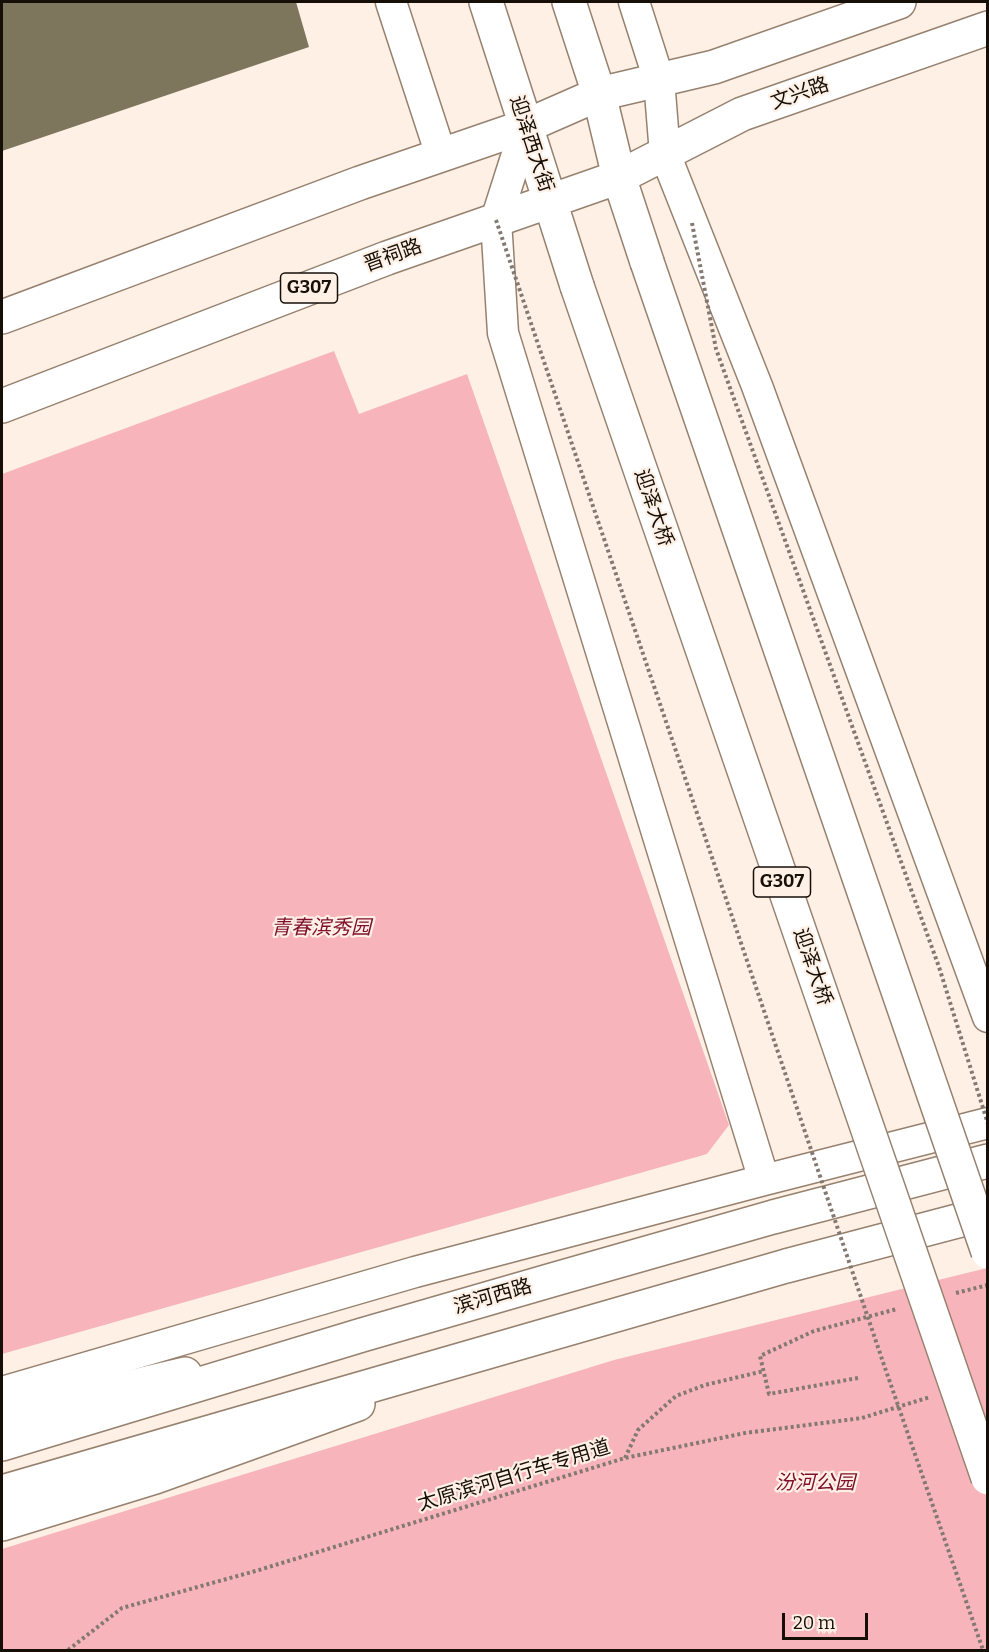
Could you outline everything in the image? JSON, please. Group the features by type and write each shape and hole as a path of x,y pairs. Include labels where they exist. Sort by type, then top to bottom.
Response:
{"main road":[{"name":"迎泽西大街","path":"486,2 577,286"},
{"path":"569,2 599,94 620,177 647,262 987,1252"},
{"path":"2,318 360,183 526,126 599,94 714,67 899,2"},
{"name":"文兴路","path":"620,177 742,114 987,28"},
{"name":"晋祠路","path":"2,405 387,258 620,177"},
{"name":"迎泽大桥","path":"577,286 987,1478"},
{"name":"滨河西路","path":"2,1444 362,1335 773,1216 987,1161"},
{"path":"2,1492 786,1266 987,1214"},
{"path":"2,1524 155,1477 566,1329"},
{"path":"2,1417 362,1335"}],"street":[{"path":"391,2 441,155"},
{"path":"634,2 659,80 665,154 757,386 987,1017"},
{"path":"526,126 495,220 503,333 764,1180"},
{"path":"2,1392 415,1272 987,1123"}],"path":[{"path":"495,220 983,1650"},
{"path":"692,223 716,349 939,967 987,1123"},
{"path":"814,1330 760,1356 769,1394 858,1378"},
{"path":"625,1458 638,1430 676,1396 705,1384 764,1371"},
{"name":"太原滨河自行车专用道","path":"68,1650 122,1608 259,1570 625,1458 745,1433 862,1418 931,1397"}],"green space":[{"name":"青春滨秀园","path":"334,351 359,414 467,374 729,1125 707,1154 2,1354 2,474"},
{"name":"汾河公园","path":"987,1268 987,1650 2,1650 2,1549 614,1360"}],"building":[{"path":"2,2 296,2 309,47 2,151"}]}
